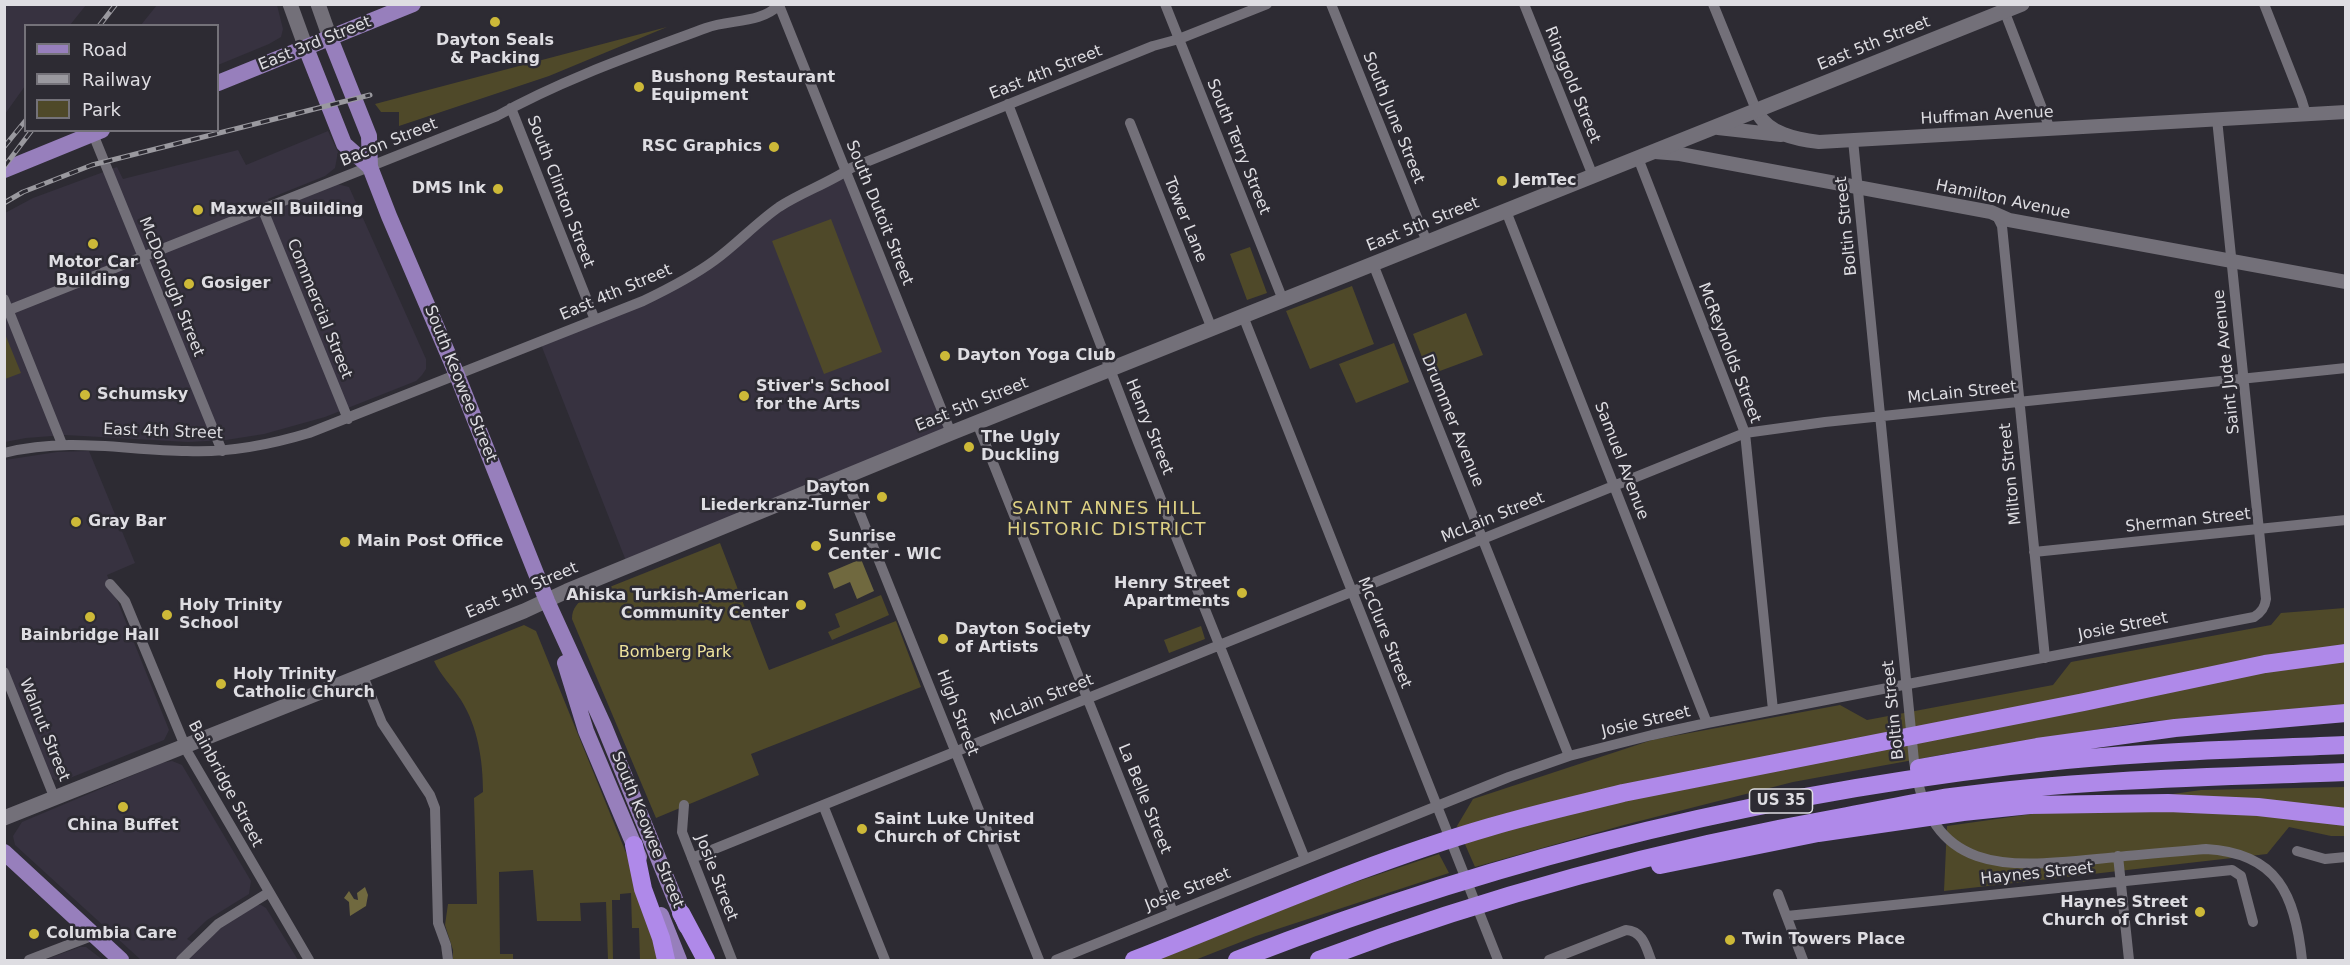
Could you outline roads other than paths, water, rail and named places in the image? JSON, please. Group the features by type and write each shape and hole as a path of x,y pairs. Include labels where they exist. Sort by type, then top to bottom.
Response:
{"highway":[{"path":"1134,960 1370,867 1489,827 1552,811 1623,794 2265,664 2346,653"},
{"path":"1781,801 1942,763 2037,747 2175,728 2346,713"},
{"name":"US 35","path":"1237,960 1420,894 1559,853 1781,801 1866,786 2068,760 2346,745"},
{"name":"US 35","path":"1319,960 1387,934 1502,896 1683,848 1776,828 1950,797 2070,784 2346,771"},
{"path":"1502,896 1818,833 1963,812 2100,803 2179,804 2258,807 2346,817"},
{"path":"634,844 643,888 661,938 666,960"},
{"path":"681,913 706,960"}],"main road":[{"path":"290,4 306,48"},
{"path":"318,4 330,38"},
{"name":"East 3rd Street","path":"219,84 413,4"},
{"name":"East 5th Street","path":"4,818 547,602 567,591 951,433 1718,128 2003,8 2022,4"},
{"name":"South Keowee Street","path":"330,38 369,136 370,167 458,375 547,602 604,726 700,960"},
{"name":"South Keowee Street","path":"306,48 344,144 370,167"},
{"path":"4,171 97,132"},
{"name":"South Keowee Street","path":"547,602 586,731 634,844 679,960"},
{"path":"4,809 31,808"},
{"path":"4,852 122,960"}],"street":[{"name":"Bacon Street","path":"9,310 497,116 534,96 708,27 767,15 779,4"},
{"name":"South Dutoit Street","path":"779,4 951,433"},
{"name":"South Terry Street","path":"1165,4 1283,300"},
{"name":"East 4th Street","path":"4,453 62,444 124,446 190,452 222,451 285,440 348,419 676,285 717,259 779,207 847,171 1153,46 1179,39 1267,4"},
{"name":"South June Street","path":"1331,4 1427,243"},
{"name":"Ringgold Street","path":"1524,4 1593,176"},
{"name":"Huffman Avenue","path":"1713,4 1757,112 1767,125 1791,137 1819,141 1853,140 2346,112"},
{"path":"2264,4 2306,114"},
{"path":"2003,8 2050,129"},
{"name":"Henry Street","path":"1008,104 1110,370 1305,859"},
{"name":"South Clinton Street","path":"511,108 595,320"},
{"name":"Saint Jude Avenue","path":"2217,119 2265,602"},
{"name":"Tower Lane","path":"1130,123 1212,328"},
{"path":"1718,128 1791,137"},
{"name":"McDonough Street","path":"97,132 142,257 222,451"},
{"name":"Boltin Street","path":"1853,140 1914,761 1919,789 1931,817 1951,841 1971,854 2002,864 2044,864 2206,849 2223,850 2253,859 2276,877 2291,901 2302,960"},
{"name":"Hamilton Avenue","path":"1653,152 1672,152 1991,212 2009,220 2346,282"},
{"name":"McReynolds Street","path":"1638,158 1744,433 1773,710"},
{"name":"Commercial Street","path":"263,210 348,419"},
{"name":"Samuel Avenue","path":"1506,211 1707,723"},
{"name":"Milton Street","path":"1997,216 2002,226 2045,658"},
{"name":"Drummer Avenue","path":"1373,264 1569,756"},
{"path":"4,299 62,444"},
{"name":"McClure Street","path":"1243,316 1498,960"},
{"name":"McLain Street","path":"692,858 1744,433 2346,368"},
{"name":"La Belle Street","path":"977,423 1173,912"},
{"name":"High Street","path":"845,476 1039,960"},
{"name":"Sherman Street","path":"2034,552 2346,520"},
{"name":"Bainbridge Street","path":"110,584 125,601 185,747 309,960"},
{"name":"Josie Street","path":"1056,960 1437,805 1569,756 1707,723 2254,617 2260,613 2265,602"},
{"name":"Walnut Street","path":"4,672 55,799"},
{"path":"363,676 382,723 430,795 435,808 438,923 446,945 448,960"},
{"name":"Josie Street","path":"684,805 682,832 732,960"},
{"path":"823,805 885,960"},
{"path":"2297,851 2325,859 2346,857"},
{"path":"2118,856 2129,960"},
{"name":"Haynes Street","path":"1787,916 2232,870 2241,876 2253,922"},
{"path":"181,960 218,924 268,893"},
{"path":"1779,894 1803,960"},
{"path":"1549,960 1622,931 1632,930 1642,937 1651,960"},
{"path":"30,960 94,935"}],"railway":[{"path":"101,24 116,4"},
{"path":"4,203 23,192 92,165 370,95"},
{"path":"4,147 24,122"},
{"path":"4,167 30,132"}],"place":[{"name":"Dayton Seals & Packing","path":"495,22"},
{"name":"Bushong Restaurant Equipment","path":"639,87"},
{"name":"RSC Graphics","path":"774,147"},
{"name":"JemTec","path":"1502,181"},
{"name":"DMS Ink","path":"498,189"},
{"name":"Maxwell Building","path":"198,210"},
{"name":"Motor Car Building","path":"93,244"},
{"name":"Gosiger","path":"189,284"},
{"name":"Dayton Yoga Club","path":"945,356"},
{"name":"Schumsky","path":"85,395"},
{"name":"Stiver's School for the Arts","path":"744,396"},
{"name":"The Ugly Duckling","path":"969,447"},
{"name":"Dayton Liederkranz-Turner","path":"882,497"},
{"name":"Gray Bar","path":"76,522"},
{"name":"Main Post Office","path":"345,542"},
{"name":"Sunrise Center - WIC","path":"816,546"},
{"name":"Henry Street Apartments","path":"1242,593"},
{"name":"Ahiska Turkish-American Community Center","path":"801,605"},
{"name":"Holy Trinity School","path":"167,615"},
{"name":"Bainbridge Hall","path":"90,617"},
{"name":"Dayton Society of Artists","path":"943,639"},
{"name":"Holy Trinity Catholic Church","path":"221,684"},
{"name":"China Buffet","path":"123,807"},
{"name":"Saint Luke United Church of Christ","path":"862,829"},
{"name":"Haynes Street Church of Christ","path":"2200,912"},
{"name":"Columbia Care","path":"34,934"},
{"name":"Twin Towers Place","path":"1730,940"}],"district":[{"name":"SAINT ANNES HILL HISTORIC DISTRICT","path":"1107,519"}],"park label":[{"name":"Bomberg Park","path":"675,653"}]}
